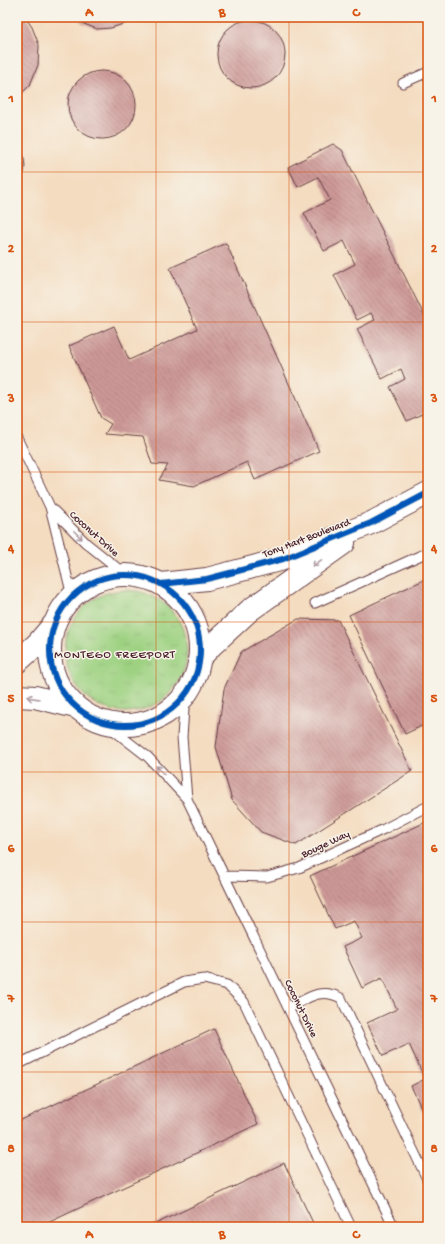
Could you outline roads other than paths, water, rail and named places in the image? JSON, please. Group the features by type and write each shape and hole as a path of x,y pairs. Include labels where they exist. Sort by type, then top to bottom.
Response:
{"street":[{"name":"Tony Hart Boulevard","path":"161,584 207,579 283,559 371,523 428,493"},
{"name":"Tony Hart Boulevard","path":"199,659 250,610 371,523"},
{"path":"17,662 37,644 54,624 62,609 72,596 88,585 106,577 126,575 144,577 161,584 179,598 192,616 199,637 199,659 194,678 184,695 168,711 148,721 125,725 103,722 88,716 76,707 63,693 54,677 50,660 50,641 54,624"},
{"path":"17,696 35,697 76,707"}],"lane":[{"path":"403,83 428,72"},
{"name":"Coconut Drive","path":"17,438 50,507 72,596"},
{"name":"Coconut Drive","path":"50,507 86,543 126,575"},
{"path":"315,603 428,552"},
{"name":"Coconut Drive","path":"184,695 182,737 187,799"},
{"name":"Coconut Drive","path":"103,722 148,757 187,799 394,1227"},
{"name":"Bouge Way","path":"224,876 267,877 299,868 384,829 428,806"},
{"path":"17,1065 184,982 204,979 227,985 244,1002 351,1227"},
{"path":"289,1008 318,994 331,993 341,998 428,1181"}],"district":[{"name":"MONTEGO FREEPORT","path":"115,654"}]}
